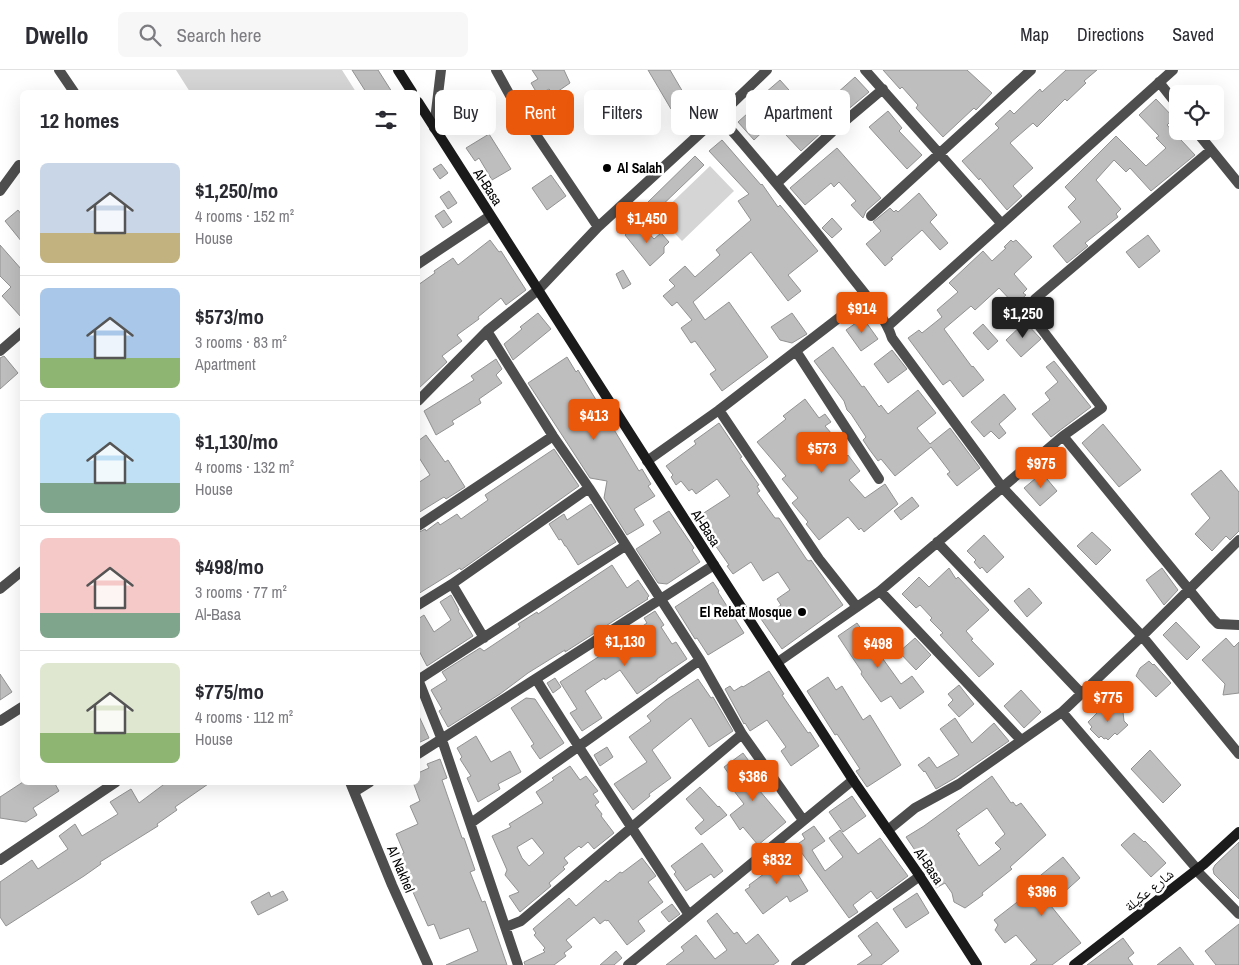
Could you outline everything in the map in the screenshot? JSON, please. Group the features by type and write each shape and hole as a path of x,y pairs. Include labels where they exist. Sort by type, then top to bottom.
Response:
{"street":[{"path":"59,70 73,90"},
{"path":"398,70 411,90"},
{"path":"434,128 441,70"},
{"path":"496,70 512,99 598,227"},
{"path":"736,100 767,70"},
{"path":"865,70 1001,223"},
{"path":"871,216 941,154 1030,70"},
{"path":"888,326 1173,70"},
{"path":"1159,82 1169,95"},
{"path":"777,183 832,132 883,89"},
{"name":"Al-Basa","path":"420,106 853,780 920,876 977,965"},
{"path":"420,399 487,330 538,290 598,227 698,135"},
{"path":"735,135 777,183 888,326 892,338 1002,487 1142,636 1239,754"},
{"path":"1203,140 1239,184"},
{"path":"778,662 880,591 1063,436 1102,408 1037,323 1033,308 1035,299 1210,150"},
{"path":"0,191 19,165"},
{"path":"420,263 490,216"},
{"path":"647,462 719,410 866,298"},
{"path":"487,330 553,436 589,488 700,660 742,734 803,820"},
{"path":"0,351 20,334"},
{"path":"796,351 879,479"},
{"path":"719,410 819,559 857,607"},
{"path":"420,525 553,436"},
{"path":"1063,436 1218,624 1239,625"},
{"path":"420,604 452,584 589,488"},
{"path":"888,830 915,808 959,784 1062,712 1239,540"},
{"path":"937,542 1081,693"},
{"path":"420,679 625,546"},
{"path":"420,753 714,564"},
{"path":"0,589 20,573"},
{"path":"452,584 484,638"},
{"path":"880,591 1021,740"},
{"path":"471,822 700,660"},
{"path":"536,679 578,747 632,826 689,915"},
{"path":"420,685 471,822 518,965"},
{"path":"0,721 20,708"},
{"path":"1062,712 1197,870 1239,914"},
{"path":"506,927 521,921 742,734"},
{"path":"628,965 853,780"},
{"path":"0,860 112,785"},
{"name":"Al Nakhel","path":"352,787 392,885 428,965"},
{"name":"شارع عكيلة","path":"1074,965 1197,870 1239,832"},
{"path":"796,965 920,876"}],"shaded area":[{"path":"176,70 342,70 355,90 189,90"},
{"path":"710,166 734,191 682,241 658,216"}],"building":[{"path":"352,70 378,70 391,90 365,90"},
{"path":"532,70 564,70 570,83 560,90 535,90 531,83 538,79"},
{"path":"648,70 670,70 682,90 671,90 671,109"},
{"path":"883,70 967,70 992,93 976,110 974,108 943,137 916,108 918,105 902,87 900,89"},
{"path":"1066,70 1097,70 1084,81 1086,83 1067,101 1065,99 1037,127 1033,123 1010,143 1033,168 1013,186 1022,196 1007,210 980,178 979,180 962,161 999,128 995,124 1010,110 1014,114 1040,89 1042,92"},
{"path":"855,77 869,92 850,108 850,90 840,90"},
{"path":"780,80 789,90 768,90"},
{"path":"1156,99 1169,113 1169,123 1167,125 1169,127 1169,140 1181,140 1195,155 1151,191 1130,168 1126,172 1114,160 1096,180 1121,209 1116,214 1118,217 1085,243 1088,246 1067,263 1053,246 1081,222 1068,207 1076,199 1065,187 1116,136 1146,166 1166,148 1156,138 1159,136 1139,115"},
{"path":"888,111 902,128 899,131 922,155 907,169 869,127"},
{"path":"746,115 746,131 738,122"},
{"path":"490,135 511,169 492,180 479,158 475,161 466,148"},
{"path":"750,135 759,135 754,140"},
{"path":"786,135 819,135 801,151"},
{"path":"722,140 818,251 788,275 801,291 788,301 751,252 693,302 705,320 729,302 768,357 722,391 710,374 716,370 695,341 691,343 681,328 692,320 677,302 672,306 663,296 675,286 669,280 685,266 695,277 720,255 716,250 751,220 738,201 749,194 709,151"},
{"path":"837,148 881,198 866,211 863,218 851,205 856,201 839,182 834,187 831,183 805,205 790,188"},
{"path":"695,156 704,165 654,213 646,204"},
{"path":"441,164 448,173 440,179 433,169"},
{"path":"551,175 566,196 547,210 532,188"},
{"path":"449,191 457,203 448,209 440,197"},
{"path":"919,193 937,215 930,222 948,243 940,250 922,230 891,258 893,259 885,266 866,244 881,231 873,222 890,208 894,212 896,210 898,212"},
{"path":"18,210 20,212 20,240 5,221"},
{"path":"444,210 452,222 443,228 435,216"},
{"path":"832,218 842,229 832,238 822,228"},
{"path":"639,222 654,239 661,233 669,242 664,247 664,253 650,266 625,235"},
{"path":"1148,235 1160,251 1139,268 1126,252"},
{"path":"490,240 499,252 501,251 526,290 506,305 501,298 478,317 479,319 457,335 462,341 442,356 447,362 420,387 420,284 453,258 458,265"},
{"path":"1011,240 1013,242 1016,240 1032,257 1014,274 1027,289 1023,293 1026,295 1015,305 999,288 975,310 971,306 944,329 984,380 963,397 950,380 943,385 908,338 919,330 922,333 942,317 937,310 958,292 949,283 983,251 992,261 1006,248 1004,247"},
{"path":"0,245 20,268 20,316 2,296 11,287 0,276"},
{"path":"623,270 631,284 623,289 616,274"},
{"path":"538,313 551,329 513,360 504,344 522,329 520,327"},
{"path":"792,313 807,334 792,343 780,340 771,327"},
{"path":"863,318 878,339 861,351 846,330"},
{"path":"1025,322 1041,339 1021,357 1006,340"},
{"path":"983,324 998,341 988,350 973,333"},
{"path":"833,347 862,387 864,386 879,407 881,405 888,414 918,390 936,413 917,428 930,444 950,428 980,468 957,486 947,474 950,472 931,447 895,476 881,459 878,461 869,449 863,440 866,437 847,410 844,401 814,361"},
{"path":"892,350 907,369 888,383 874,364"},
{"path":"4,356 18,373 0,389 0,358"},
{"path":"567,357 576,372 578,370 639,471 642,469 651,484 648,486 655,496 634,509 644,525 627,535 604,498 607,481 590,478 528,383"},
{"path":"496,359 502,369 496,375 502,383 479,399 481,403 452,421 454,424 436,435 424,411 474,380 471,376"},
{"path":"1054,361 1091,407 1051,437 1032,414 1050,400 1045,393 1058,382 1046,367"},
{"path":"1004,394 1016,409 999,424 1006,433 999,439 991,431 984,437 971,422"},
{"path":"805,399 819,418 825,414 831,422 825,426 832,434 828,437 845,458 848,455 860,471 849,480 865,498 885,484 898,504 864,532 861,528 859,530 848,517 819,540 806,524 808,522 792,503 798,498 782,479 786,476 757,442 786,419 783,416"},
{"path":"719,423 759,485 757,486 760,491 757,493 775,518 779,518 807,560 811,560 843,605 782,649 761,619 781,605 777,599 790,590 778,572 763,581 751,562 733,574 727,566 729,565 696,518 730,496 717,479 696,494 692,489 689,491 681,481 676,485 671,477 673,475 666,466 696,444 694,441"},
{"path":"1103,424 1141,470 1119,487 1082,443"},
{"path":"426,435 445,462 448,460 465,487 420,512 420,482 430,475 420,459 420,440"},
{"path":"554,449 579,486 461,570 460,568 420,593 420,532 425,529 426,531 438,522 440,525 457,514 461,519 488,500 485,495"},
{"path":"1221,470 1239,492 1239,531 1230,540 1226,536 1212,551 1195,534 1210,518 1191,494"},
{"path":"1042,473 1057,491 1040,506 1024,488"},
{"path":"912,497 919,506 901,520 894,511"},
{"path":"591,504 616,542 578,565 549,524 564,514 567,520"},
{"path":"669,511 694,548 692,550 700,562 667,584 658,583 636,549 661,533 653,521"},
{"path":"1092,532 1111,550 1096,565 1077,546"},
{"path":"984,535 1004,557 987,573 982,567 980,569 974,562 976,560 967,551"},
{"path":"612,565 627,588 638,580 649,596 648,599 565,652 565,650 528,673 500,694 448,727 439,711 442,709 431,690 447,680 442,672 480,648 484,651 520,627 518,624 537,612 538,614"},
{"path":"949,568 956,579 958,577 989,610 966,631 973,639 971,640 994,664 979,677 940,635 943,633 930,620 932,618 920,605 916,608 902,594 919,577 929,587"},
{"path":"1162,568 1178,590 1164,605 1146,580"},
{"path":"713,582 744,633 708,655 697,638 695,639 675,607"},
{"path":"1029,588 1042,603 1027,617 1014,601"},
{"path":"451,595 473,636 427,666 420,653 420,618 424,615 434,632 451,620 440,602"},
{"path":"655,611 664,625 661,627 672,644 676,642 687,659 637,694 620,670 585,691 602,718 582,731 570,713 577,709 560,682 618,644 613,637 624,630 628,636 647,623 644,618"},
{"path":"1176,622 1200,647 1187,660 1163,635"},
{"path":"857,623 901,684 912,676 924,692 900,709 891,696 881,702 838,636"},
{"path":"915,638 931,655 916,670 899,652"},
{"path":"1226,638 1234,647 1239,642 1239,693 1223,695 1225,684 1202,660"},
{"path":"1149,661 1171,683 1156,697 1136,676 1140,668"},
{"path":"769,671 784,694 782,695 819,746 791,766 781,751 786,747 767,720 750,731 744,724 725,689 730,686 734,691"},
{"path":"0,674 12,692 0,700"},
{"path":"828,677 836,690 842,686 863,720 870,715 901,765 867,787 856,771 860,769 837,734 835,735 807,691"},
{"path":"555,678 561,687 553,693 547,683"},
{"path":"698,679 711,698 713,697 733,731 709,747 691,718 652,750 671,778 649,794 650,796 633,810 614,784 647,762 629,737 651,721 647,716 666,700"},
{"path":"959,685 974,704 959,717 948,705 953,700 948,694"},
{"path":"1021,690 1041,712 1024,728 1004,706"},
{"path":"526,698 535,699 564,743 540,759 531,746 534,744 511,708"},
{"path":"1107,703 1115,711 1123,712 1124,721 1128,725 1108,740 1101,736 1099,738 1090,729 1092,727 1088,722"},
{"path":"420,718 429,738 420,742"},
{"path":"955,718 972,743 994,723 1009,741 936,789 925,771 918,765 929,757 937,768 959,755 940,729"},
{"path":"476,736 491,762 510,751 521,772 498,784 500,789 478,802 467,778 471,776 460,759 462,757 457,748"},
{"path":"607,747 613,757 600,766 594,755"},
{"path":"1150,750 1181,785 1163,803 1131,769"},
{"path":"743,753 766,784 759,790 786,822 758,845 743,827 740,830 730,815 744,804 731,787 736,784 724,767"},
{"path":"440,759 447,778 442,780 475,870 470,872 482,902 485,901 507,965 446,965 478,951 469,928 440,939 434,924 428,926 397,856 404,853 396,834 418,824 410,806 420,801 414,785 420,785 420,772 429,768 427,764"},
{"path":"570,766 580,780 586,776 598,791 593,794 599,802 595,805 614,833 594,849 588,842 581,848 579,846 564,858 568,863 563,867 565,869 549,883 551,886 520,912 509,896 519,892 505,875 507,870 492,836 511,827 509,824 543,803 536,792 554,780 552,778","holes":["532,838 544,853 529,866 522,858 517,847"]},
{"path":"992,776 1011,803 1013,802 1016,806 1021,803 1046,835 1010,867 1012,869 965,908 954,902 952,893 945,883 936,888 923,867 925,865 906,837","holes":["987,808 1005,834 995,843 1001,849 979,866 956,830"]},
{"path":"20,784 56,785 59,791 33,808 37,815 26,822 0,818 0,797"},
{"path":"163,785 207,785 175,807 177,810 157,824 158,826 100,862 101,864 84,876 6,926 0,917 0,882 32,860 38,869 68,849 59,836 75,824 82,836 118,814 110,802 131,789 139,803"},
{"path":"700,787 727,815 701,835 695,828 704,820 686,799"},
{"path":"852,796 866,816 843,832 829,812"},
{"path":"814,826 825,841 812,850 825,871 843,857 829,838 840,830 858,854 880,838 908,876 877,899 871,891 853,905 858,912 849,918 796,845 805,839 802,834"},
{"path":"1134,833 1145,841 1166,863 1151,877 1121,845"},
{"path":"1239,842 1239,899 1214,874 1213,869"},
{"path":"702,843 723,871 714,878 711,874 686,891 674,874 676,872 671,866"},
{"path":"785,853 808,891 790,902 787,896 763,914 745,890 768,871 765,867"},
{"path":"1063,857 1080,878 1051,906 1081,943 1052,965 1030,965 1037,960 1016,935 1005,943 995,930 998,925 994,920 1034,889 1030,884"},
{"path":"642,858 656,876 648,882 663,902 638,921 645,931 627,945 608,920 600,924 594,917 566,940 572,947 564,953 566,956 554,965 525,965 524,962 545,952 543,950 545,948 534,935 536,933 533,929 569,898 576,906 606,880 608,882"},
{"path":"283,891 288,900 258,915 251,902 269,892 271,897"},
{"path":"917,893 929,913 906,928 893,909"},
{"path":"672,904 680,914 669,922 661,912"},
{"path":"717,913 734,934 737,932 746,944 758,934 779,961 773,965 666,965 684,951 681,947 696,935 715,959 727,950 707,921"},
{"path":"877,922 899,951 881,965 857,965 872,955 858,936"},
{"path":"1239,924 1239,965 1216,965 1205,951"},
{"path":"1123,938 1134,953 1128,958 1133,965 1087,965"},
{"path":"1180,947 1194,965 1157,965"},
{"path":"616,951 622,958 614,965 600,965"}],"place":[{"name":"Al Salah","path":"607,168"},
{"name":"El Rebat Mosque","path":"802,612"}]}
